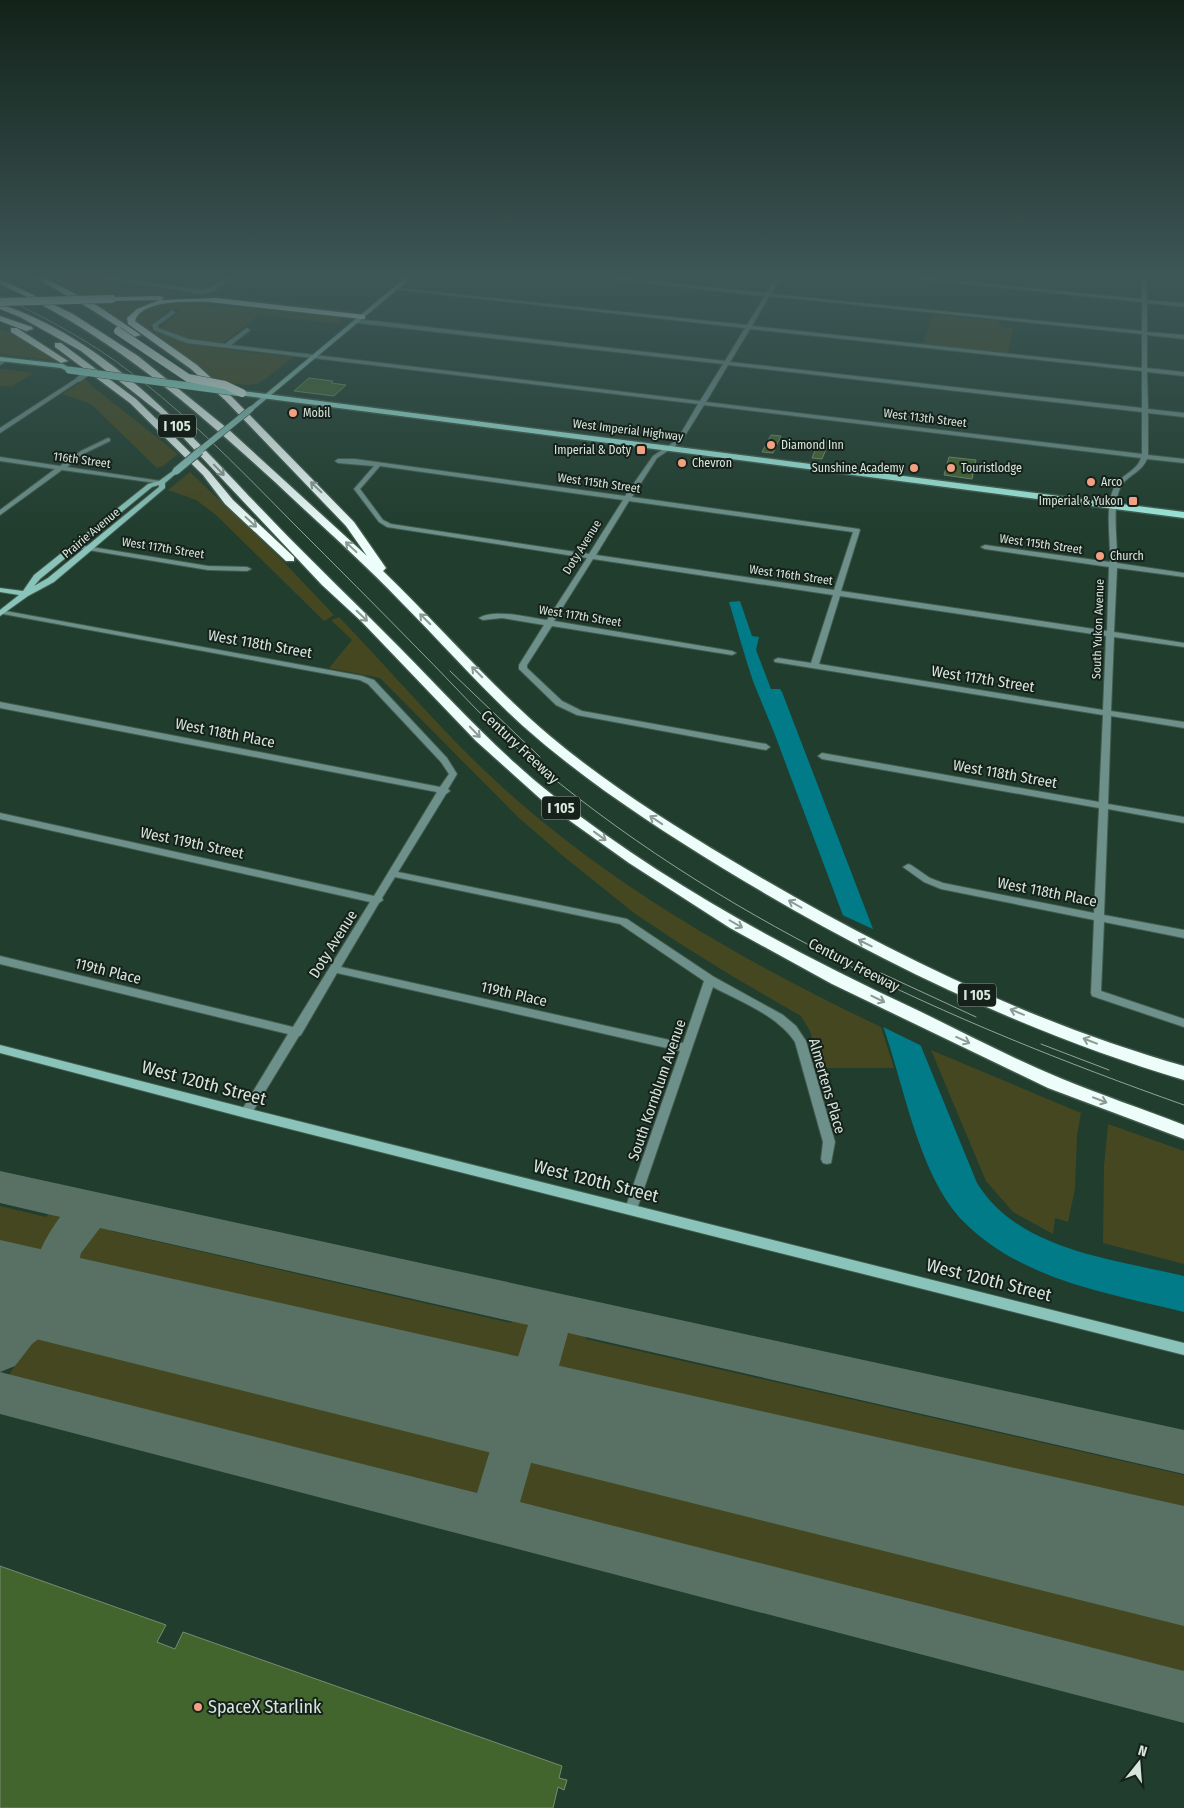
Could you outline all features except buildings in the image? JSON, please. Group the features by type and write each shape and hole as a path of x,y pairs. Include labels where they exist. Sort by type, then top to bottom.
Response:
{"highway":[{"path":"65,362 169,436"},
{"path":"83,362 133,400 206,473 229,502 292,561 326,583"},
{"name":"Century Freeway","path":"101,362 163,411 326,583 365,618 481,738 550,800 634,860 735,924 838,980 918,1020 1054,1082 1184,1132"},
{"name":"Century Freeway","path":"142,362 189,399 387,580 525,720 586,770 658,822 837,929 894,957 972,993 1062,1030 1152,1064 1184,1073"},
{"path":"165,362 188,378 225,385 242,392"},
{"path":"177,362 220,403 277,450"},
{"path":"187,362 204,375 277,450 319,489 350,524 379,563 387,580"},
{"path":"1145,1118 1184,1136"}],"main road":[{"name":"West Imperial Highway","path":"10,362 57,371 89,372 1184,514"},
{"name":"Prairie Avenue","path":"1,615 25,594 38,577 150,486 161,483 176,472 307,362"},
{"name":"Prairie Avenue","path":"25,594 52,580 163,487 161,483"},
{"path":"0,590 25,594"},
{"name":"West 120th Street","path":"0,1049 246,1113 1184,1349"}],"street":[{"name":"West 113th Street","path":"368,362 1184,461"},
{"path":"715,362 1184,416"},
{"path":"1073,362 1184,374"},
{"path":"1145,362 1145,456"},
{"name":"Doty Avenue","path":"728,364 679,442 668,448 647,467 523,664 524,669 559,703 580,713 766,747"},
{"path":"0,430 89,372"},
{"path":"0,513 84,451 108,440"},
{"name":"South Yukon Avenue","path":"1145,456 1143,464 1120,483 1115,490 1113,505 1096,993 1184,1023"},
{"name":"116th Street","path":"0,459 161,483"},
{"name":"West 115th Street","path":"338,461 379,464 856,530 837,593"},
{"name":"West 116th Street","path":"379,464 357,489 380,521 395,527 1184,645"},
{"name":"West 117th Street","path":"76,546 208,568 247,569"},
{"name":"West 115th Street","path":"984,547 1184,575"},
{"path":"814,666 837,593"},
{"name":"West 118th Street","path":"1,615 362,678 371,682 444,760 453,774 445,791"},
{"name":"West 117th Street","path":"484,618 502,616 732,653"},
{"name":"West 117th Street","path":"778,660 1184,725"},
{"name":"West 118th Place","path":"0,705 445,791"},
{"name":"West 118th Street","path":"822,756 1184,820"},
{"name":"Doty Avenue","path":"246,1113 445,791"},
{"name":"West 119th Street","path":"0,816 378,900"},
{"name":"West 118th Place","path":"908,867 927,880 941,886 1184,934"},
{"path":"394,874 623,921 710,980"},
{"name":"119th Place","path":"0,960 297,1032"},
{"name":"119th Place","path":"335,968 687,1048"},
{"name":"South Kornblum Avenue","path":"631,1209 710,980"},
{"name":"Almertens Place","path":"710,980 778,1018 796,1034 828,1142 827,1159"}],"green space":[{"path":"194,362 287,362 258,384 245,385 215,381 203,368"},
{"path":"0,370 34,373 11,387 0,386"},
{"path":"87,380 92,386 178,454 163,466 157,468 91,404 62,394"},
{"path":"190,472 280,558 334,615 324,621 215,514 196,500 168,490"},
{"path":"339,617 466,752 528,810 623,882 673,914 776,974 881,1027 894,1068 821,1068 810,1031 801,1016 732,976 634,913 563,856 519,818 380,678 329,668 352,640 331,620"},
{"path":"931,1050 1081,1113 1077,1135 1075,1189 1068,1222 1055,1218 1053,1234 1013,1212 986,1181"},
{"path":"1108,1124 1184,1151 1184,1264 1103,1243 1104,1166"},
{"path":"0,1206 46,1217 49,1213 63,1219 58,1239 48,1251 35,1258 29,1258 34,1251 0,1243"},
{"path":"106,1225 112,1227 111,1231 511,1323 513,1318 524,1321 532,1331 529,1351 523,1364 518,1368 512,1370 505,1369 507,1362 82,1263 78,1269 75,1268 71,1259 80,1241 89,1231"},
{"path":"573,1332 585,1334 586,1339 1184,1475 1184,1518 565,1375 562,1382 557,1378 553,1365 559,1343 567,1334"},
{"path":"33,1339 44,1339 487,1450 492,1454 493,1461 482,1492 470,1497 11,1381 9,1375"},
{"path":"542,1461 1184,1619 1184,1678 527,1511 517,1503 517,1489 520,1478 528,1465 533,1462"}],"water":[{"path":"740,601 752,636 759,637 756,650 771,689 780,689 782,692 873,929 977,1183 995,1206 1017,1224 1042,1238 1098,1257 1184,1276 1184,1312 1067,1282 1039,1271 1012,1258 987,1242 964,1222 948,1203 935,1181 924,1156 870,989 753,681 729,602"}],"pier":[{"path":"838,913 877,931 924,1047 881,1026"}],"taxiway":[{"path":"0,1187 107,1211"},
{"path":"0,1352 17,1330 35,1316 70,1306 84,1305 63,1289 58,1280 56,1268 67,1241 83,1218 93,1212 107,1211"},
{"path":"107,1211 1184,1452"},
{"path":"533,1379 549,1326 545,1314 534,1307"},
{"path":"484,1400 499,1400 518,1394 533,1379"},
{"path":"506,1523 498,1512 497,1502 533,1379"},
{"path":"0,1393 506,1523"},
{"path":"514,1445 524,1430 531,1425 545,1420 571,1420"},
{"path":"506,1523 1184,1697"}],"runway":[{"path":"0,1285 1184,1566"}],"tram line":[{"path":"117,362 162,397 228,458 510,742 598,813 675,867 755,915 838,960 922,1001 1096,1073 1184,1105"},
{"path":"450,671 540,757"},
{"path":"881,973 976,1017"},
{"path":"1041,1044 1109,1070"}],"place":[{"name":"Mobil","path":"293,413"},
{"name":"Diamond Inn","path":"771,445"},
{"name":"Imperial & Doty","path":"641,450"},
{"name":"Chevron","path":"682,463"},
{"name":"Sunshine Academy","path":"914,468"},
{"name":"Touristlodge","path":"951,468"},
{"name":"Arco","path":"1091,482"},
{"name":"Imperial & Yukon","path":"1133,501"},
{"name":"Church","path":"1100,556"},
{"name":"SpaceX Starlink","path":"198,1707"}]}
